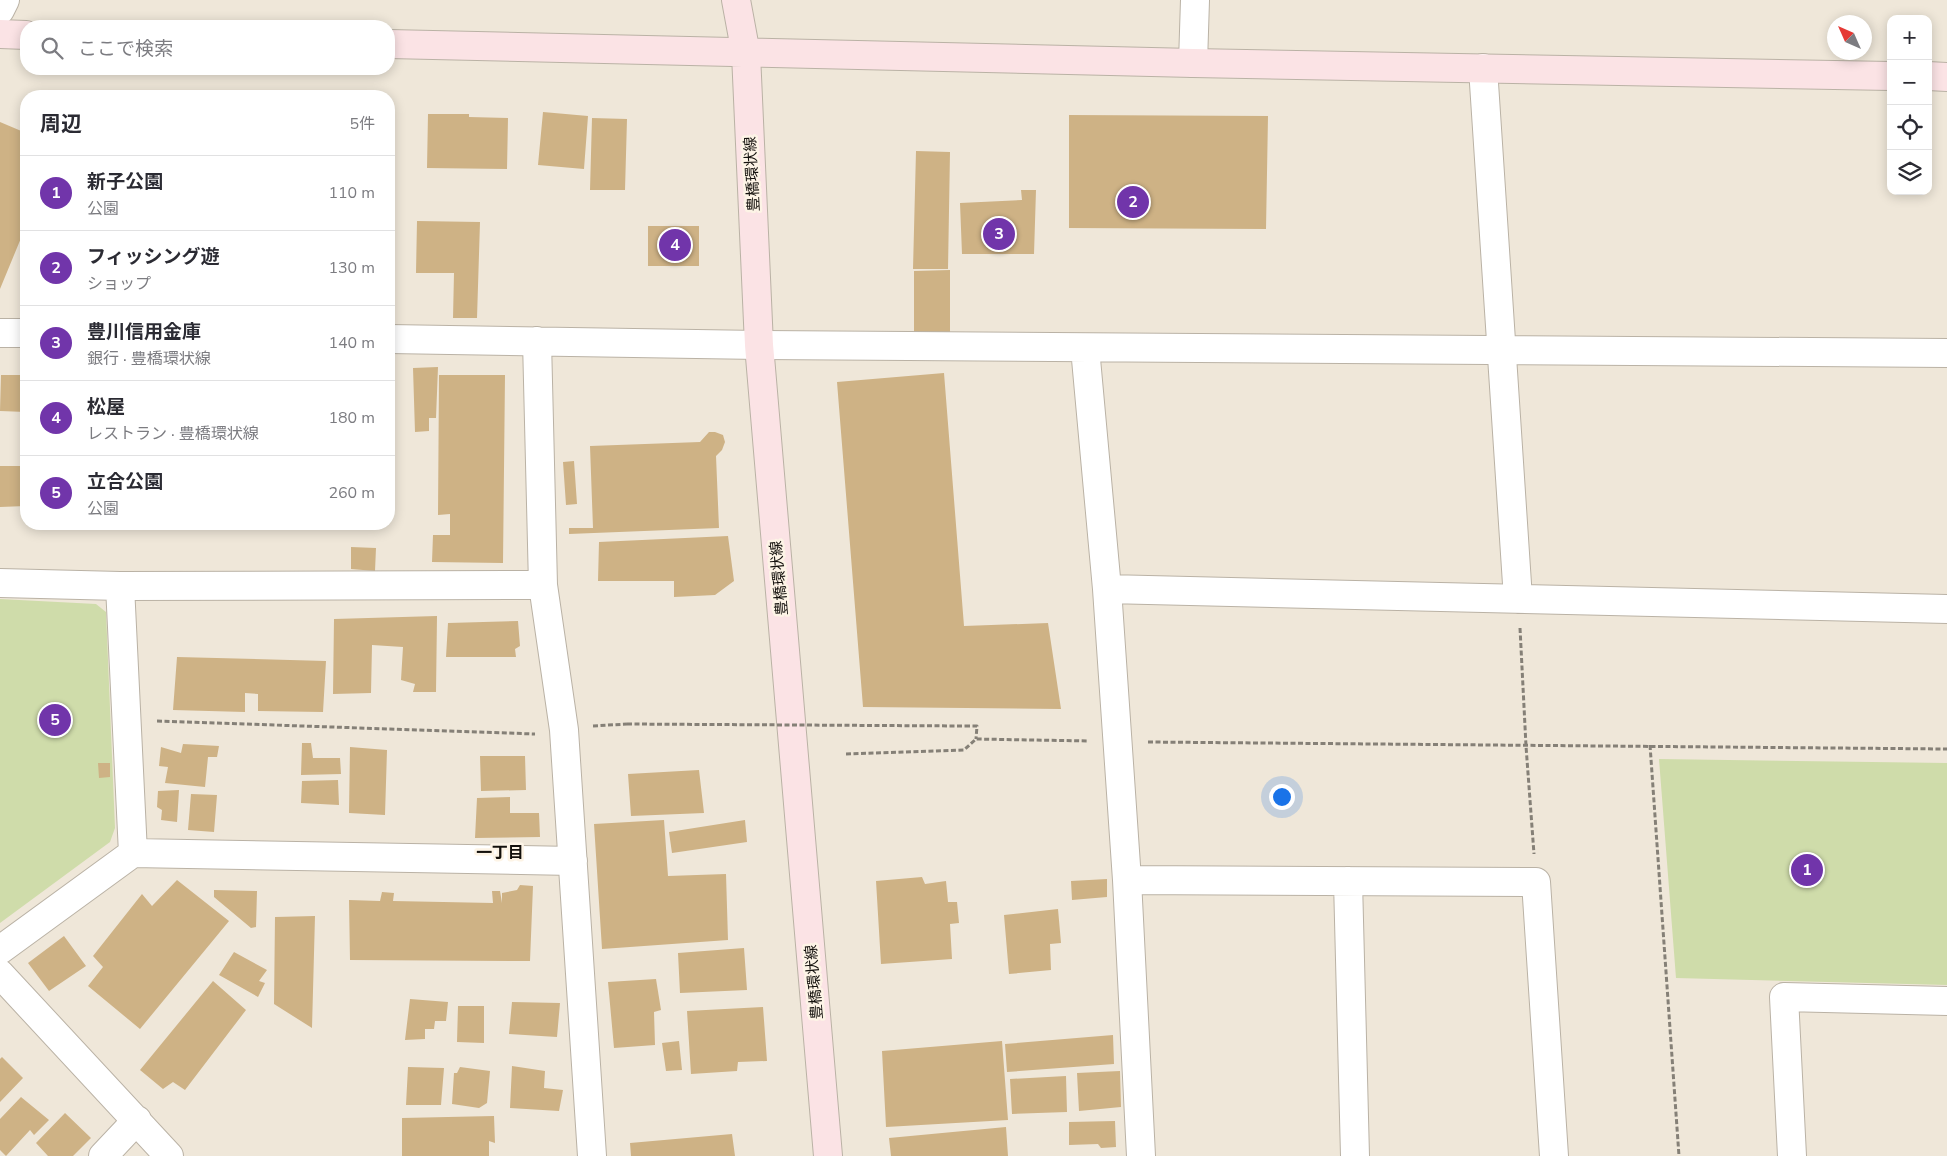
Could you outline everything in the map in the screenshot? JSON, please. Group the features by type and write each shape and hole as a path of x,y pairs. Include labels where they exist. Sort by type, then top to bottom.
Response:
{"street":[{"path":"0,10 5,0"},
{"name":"豊橋環状線","path":"736,0 746,54 759,346 828,1156"},
{"path":"1193,63 1195,0"},
{"path":"0,34 20,35"},
{"path":"395,44 746,54 1887,76"},
{"path":"1483,68 1518,599"},
{"path":"1932,76 1947,77"},
{"path":"0,333 20,333"},
{"path":"395,339 759,346 1947,353"},
{"path":"537,341 543,585 564,730 592,1156"},
{"path":"1085,348 1107,590 1127,880 1141,1156"},
{"path":"0,583 120,586 543,585"},
{"path":"120,586 133,853"},
{"path":"1107,590 1947,609"},
{"path":"0,950 133,853 573,861"},
{"path":"1127,880 1536,882 1554,1156"},
{"path":"1348,881 1355,1156"},
{"path":"0,974 169,1156"},
{"path":"1792,1156 1784,997 1947,1001"},
{"path":"103,1156 136,1120"}],"path":[{"path":"1518,599 1536,882"},
{"path":"127,720 545,734 579,727 628,724 977,726 976,739 964,750 846,754"},
{"path":"976,739 1117,742 1947,749"},
{"path":"1650,745 1679,1156"}],"green space":[{"path":"0,599 96,604 106,612 115,828 110,842 0,923"},
{"path":"1659,759 1947,763 1947,985 1676,978"}],"building":[{"path":"543,112 588,116 584,169 538,165"},
{"path":"428,114 469,114 469,117 508,118 507,169 427,168"},
{"path":"1069,115 1268,116 1266,229 1069,228"},
{"path":"592,118 627,119 625,190 590,190"},
{"path":"0,122 20,130 20,241 0,289"},
{"path":"916,151 950,152 948,269 913,269"},
{"path":"1021,190 1036,190 1034,254 962,254 960,203 1022,200"},
{"path":"417,221 480,222 477,318 453,318 454,273 416,273"},
{"path":"648,226 699,226 699,266 648,266"},
{"path":"950,270 950,332 914,332 914,271"},
{"path":"438,367 436,418 429,418 429,431 415,432 413,368"},
{"path":"944,373 964,626 1048,623 1061,709 863,707 837,382"},
{"path":"1,375 20,375 20,412 0,411"},
{"path":"439,375 505,375 503,563 432,562 433,535 450,535 450,514 438,515"},
{"path":"709,432 723,435 725,442 722,450 716,456 719,528 569,534 569,528 593,528 590,446 700,442"},
{"path":"574,461 577,504 566,505 563,462"},
{"path":"0,466 20,466 20,506 0,507"},
{"path":"728,536 734,581 715,595 674,597 674,581 598,581 599,542"},
{"path":"351,547 376,548 375,571 351,569"},
{"path":"437,616 436,692 413,692 415,684 401,680 403,647 372,645 371,693 333,694 334,619"},
{"path":"518,621 520,646 515,649 516,657 446,657 448,623"},
{"path":"177,657 326,661 323,712 258,711 258,694 245,693 245,712 173,710"},
{"path":"302,743 311,743 313,758 340,758 341,774 301,775"},
{"path":"183,744 219,746 217,757 208,757 205,787 165,783 168,767 159,766 161,747 181,753"},
{"path":"350,747 387,750 385,815 349,813"},
{"path":"480,756 525,756 526,790 481,791"},
{"path":"98,763 110,763 110,777 99,778"},
{"path":"699,770 704,813 631,816 628,774"},
{"path":"338,780 339,805 301,803 302,781"},
{"path":"179,790 177,822 161,820 162,810 157,807 158,791"},
{"path":"191,794 217,795 214,832 188,830"},
{"path":"510,797 510,813 539,813 540,837 475,838 477,798"},
{"path":"664,820 668,876 726,874 728,940 602,949 594,824"},
{"path":"745,820 747,842 672,853 669,832"},
{"path":"922,877 925,884 946,881 948,902 957,902 959,923 950,924 952,959 881,964 876,881"},
{"path":"1107,879 1107,897 1072,900 1071,881"},
{"path":"177,880 229,921 140,1029 88,986 103,967 93,956 142,894 152,906"},
{"path":"520,885 533,886 530,961 350,960 349,900 380,901 382,892 394,893 393,901 493,903 492,891 500,891 502,903 502,893 517,890"},
{"path":"214,890 257,891 256,927 251,928 214,897"},
{"path":"1058,909 1061,943 1050,944 1051,970 1009,974 1004,915"},
{"path":"315,916 312,1028 274,1004 275,917"},
{"path":"64,936 86,966 49,991 28,963"},
{"path":"744,948 747,990 680,993 678,953"},
{"path":"234,952 267,970 259,981 265,983 258,997 219,975"},
{"path":"656,979 661,1010 654,1012 655,1045 614,1048 608,982"},
{"path":"213,981 246,1010 185,1090 173,1082 163,1089 140,1070"},
{"path":"410,999 448,1002 446,1021 435,1021 434,1029 425,1029 425,1039 405,1040"},
{"path":"512,1002 560,1003 557,1037 509,1034"},
{"path":"458,1006 484,1006 484,1043 457,1042"},
{"path":"763,1007 767,1061 738,1062 737,1071 691,1074 687,1011"},
{"path":"1113,1035 1114,1064 1007,1072 1005,1044"},
{"path":"679,1041 682,1070 666,1071 662,1043"},
{"path":"1002,1041 1008,1120 886,1127 882,1051"},
{"path":"2,1057 23,1078 0,1102 0,1059"},
{"path":"512,1066 545,1071 544,1088 563,1090 559,1111 510,1108"},
{"path":"408,1067 444,1068 441,1105 406,1105"},
{"path":"460,1067 490,1071 487,1103 479,1108 452,1104 454,1073 457,1073"},
{"path":"1120,1071 1121,1107 1079,1111 1077,1073"},
{"path":"1066,1076 1067,1112 1012,1114 1010,1079"},
{"path":"21,1097 49,1120 34,1135 30,1130 6,1156 0,1150 0,1119"},
{"path":"65,1113 91,1138 73,1156 48,1156 36,1143"},
{"path":"494,1116 495,1143 489,1141 489,1156 402,1156 402,1118"},
{"path":"1115,1121 1116,1147 1101,1148 1098,1144 1069,1145 1069,1122"},
{"path":"1006,1127 1008,1156 891,1156 889,1138"},
{"path":"732,1134 735,1156 631,1156 630,1143"}],"place":[{"name":"フィッシング遊","path":"1133,202"},
{"name":"豊川信用金庫","path":"999,234"},
{"name":"松屋","path":"675,245"},
{"name":"立合公園","path":"55,720"},
{"name":"新子公園","path":"1807,870"}],"district":[{"name":"一丁目","path":"500,853"}]}
